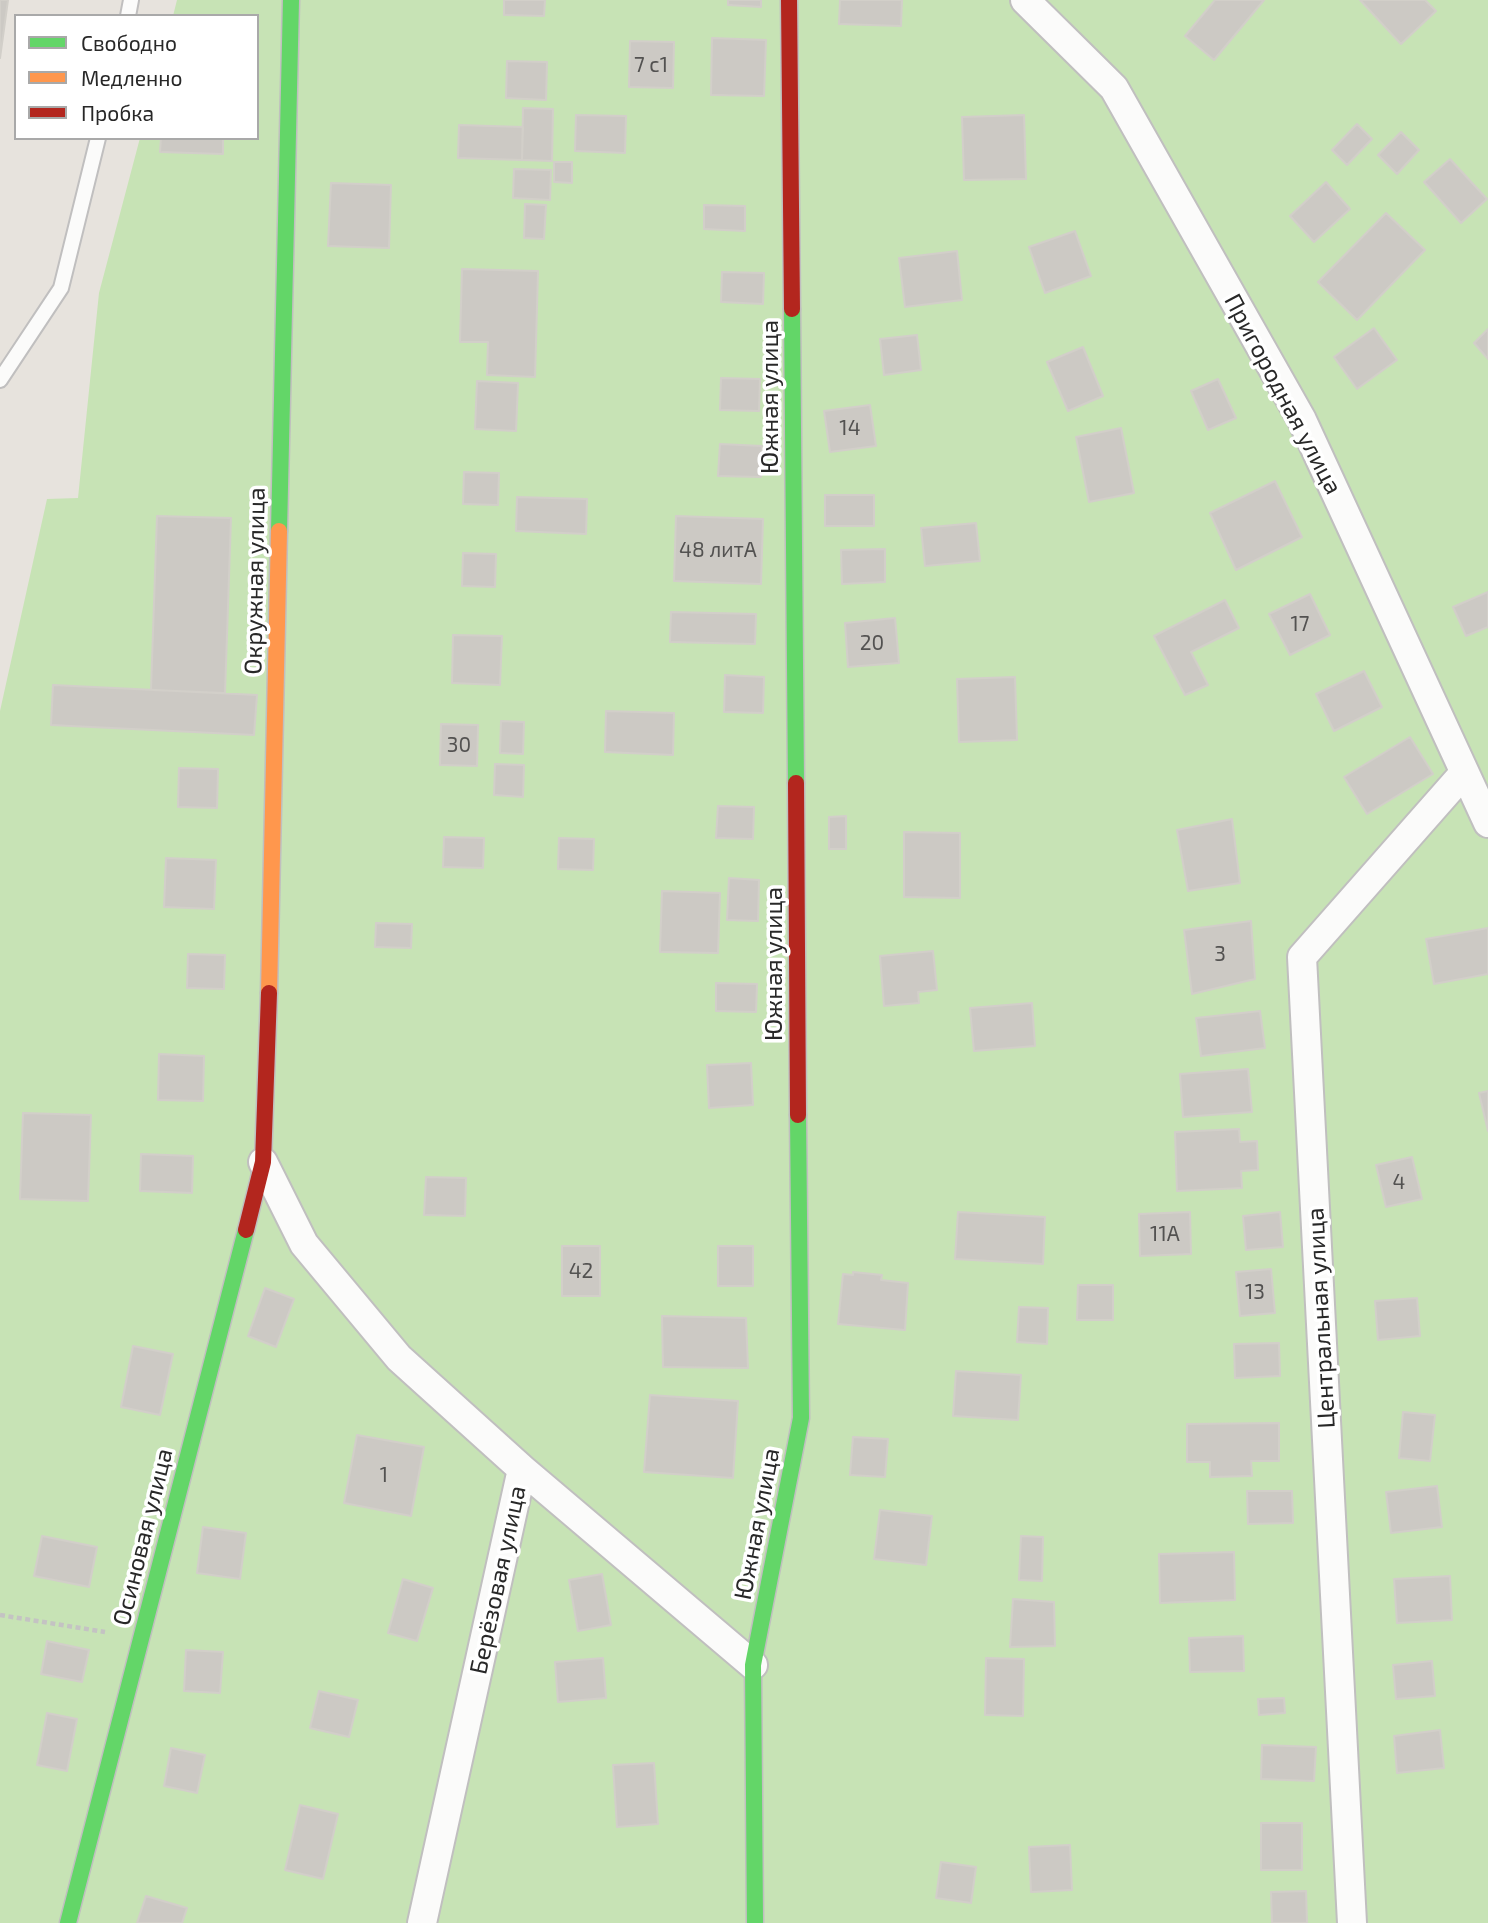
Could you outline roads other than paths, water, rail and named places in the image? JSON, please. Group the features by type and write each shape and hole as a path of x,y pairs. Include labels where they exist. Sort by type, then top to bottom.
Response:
{"street":[{"name":"Окружная улица","path":"263,1162 291,0"},
{"name":"Южная улица","path":"755,1923 753,1665 801,1418 789,0"},
{"name":"Пригородная улица","path":"1025,0 1114,88 1302,420 1488,823"},
{"name":"Центральная улица","path":"1352,1923 1302,957 1464,773"},
{"name":"Берёзовая улица","path":"263,1162 303,1244 391,1348 522,1469 422,1923"},
{"name":"Осиновая улица","path":"68,1923 263,1162"},
{"path":"522,1469 753,1665"}],"lane":[{"path":"0,380 61,288 98,140"}]}
